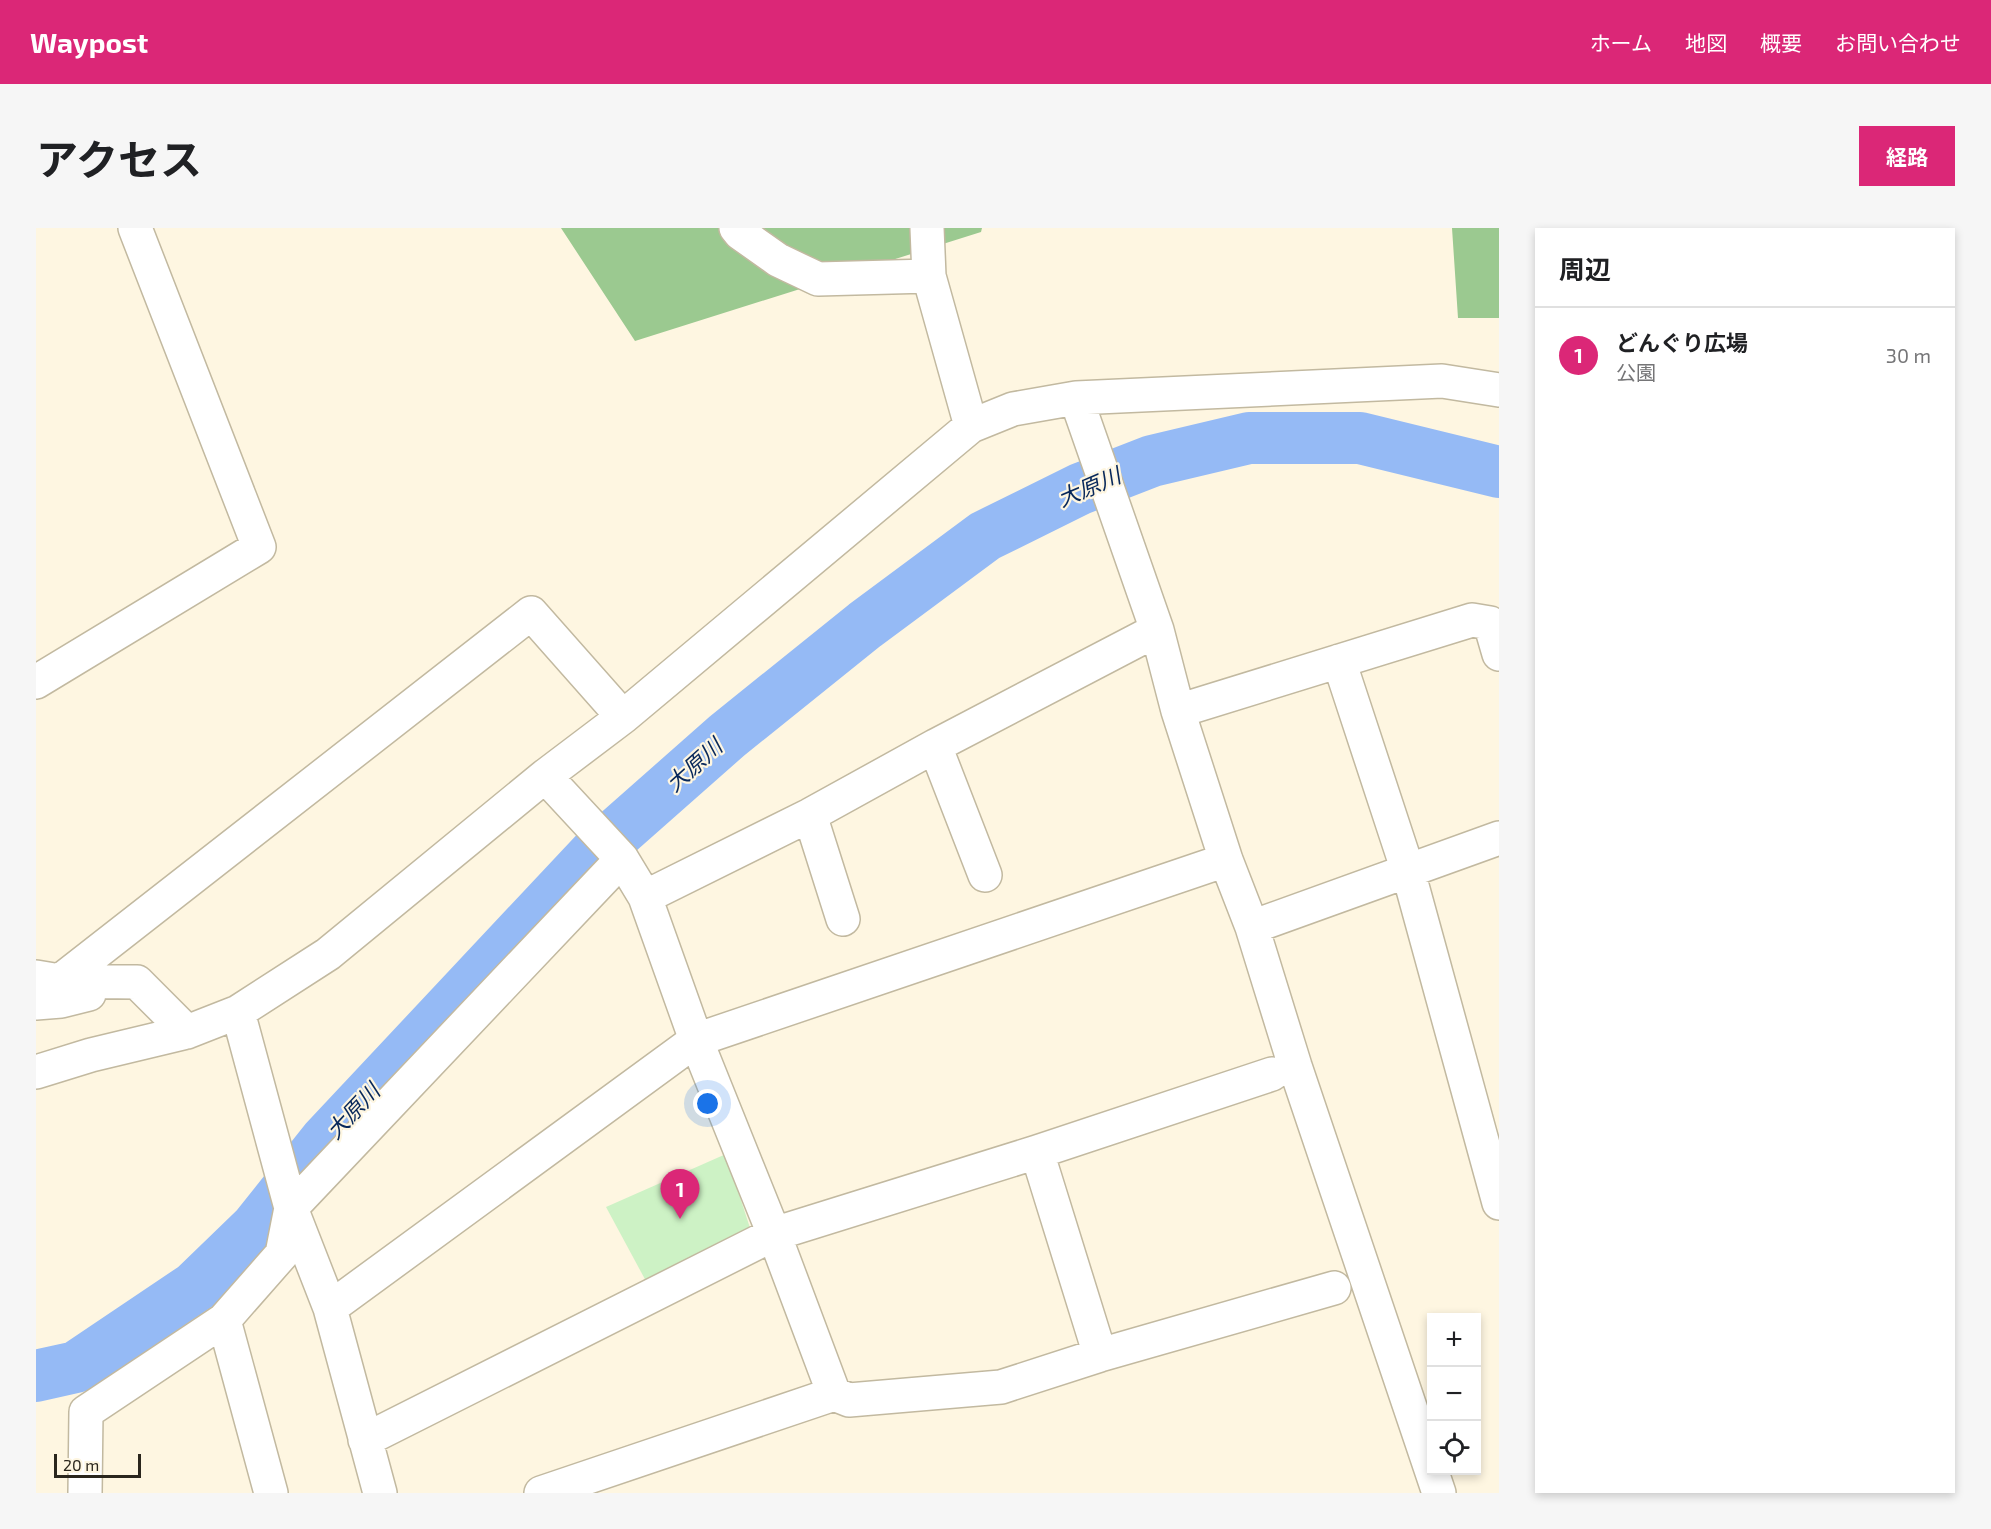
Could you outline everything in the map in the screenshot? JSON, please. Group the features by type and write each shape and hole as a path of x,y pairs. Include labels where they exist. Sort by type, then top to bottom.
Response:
{"street":[{"path":"36,682 259,547 135,228"},
{"path":"736,228 778,260 819,279 929,276"},
{"path":"927,228 929,276 971,426"},
{"path":"36,1072 90,1054 187,1032 238,1012 328,954 545,776 623,717 971,426 1013,409 1077,398 1442,381 1499,390"},
{"path":"1077,398 1157,630 1178,711 1226,860 1252,927 1295,1066 1438,1493"},
{"path":"48,979 531,613 623,717"},
{"path":"1178,711 1472,620 1490,623 1499,654"},
{"path":"645,897 810,815 934,746 1157,630"},
{"path":"1339,661 1408,871 1499,1203"},
{"path":"934,746 985,874"},
{"path":"545,776 622,859 645,897 696,1040 774,1234 834,1394"},
{"path":"810,815 843,919"},
{"path":"1252,927 1499,838"},
{"path":"85,1493 86,1412 224,1320 282,1254 291,1208 622,859"},
{"path":"330,1308 696,1040 1226,860"},
{"path":"48,979 137,982 187,1032"},
{"path":"36,1003 61,1001 137,982"},
{"path":"238,1012 291,1208 330,1308 380,1493"},
{"path":"365,1440 774,1234 1037,1152 1272,1074"},
{"path":"1037,1152 1100,1355"},
{"path":"541,1493 834,1394 849,1400 1001,1387 1100,1355 1335,1288"},
{"path":"224,1320 271,1493"}],"green space":[{"path":"561,228 982,228 981,232 635,341"},
{"path":"1452,228 1499,228 1499,318 1458,318"},
{"path":"726,1154 751,1231 647,1283 606,1207"}],"waterway":[{"name":"大原川","path":"36,1376 76,1367 195,1287 256,1228 326,1140 599,849 727,736 865,625 985,536 1080,489 1152,461 1249,438 1360,438 1499,472"}],"place":[{"name":"どんぐり広場","path":"680,1219"}]}
